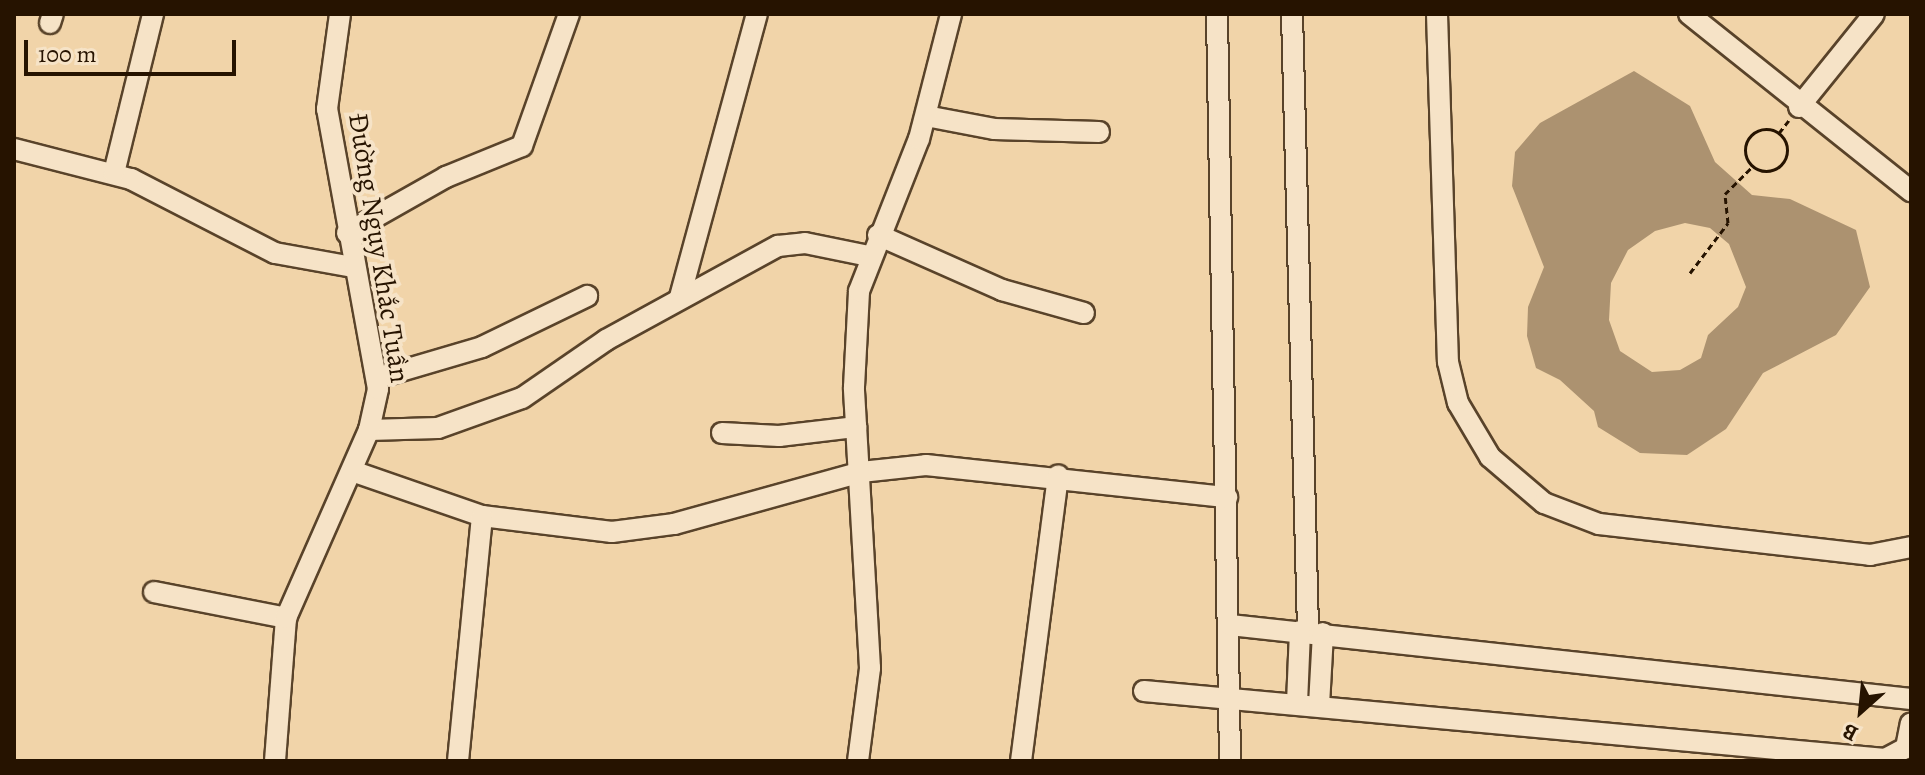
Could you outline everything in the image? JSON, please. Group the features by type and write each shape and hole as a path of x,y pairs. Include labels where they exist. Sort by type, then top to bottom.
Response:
{"street":[{"path":"114,173 153,14"},
{"name":"Đường Ngụy Khắc Tuần","path":"275,761 286,618 369,430 377,378 353,267 327,98 340,14"},
{"path":"347,233 446,177 522,146 569,14"},
{"path":"680,297 757,14"},
{"path":"858,761 870,668 856,427 857,314 869,256 926,116 951,14"},
{"path":"1217,14 1232,696 1230,761"},
{"path":"1292,14 1310,632 1319,705"},
{"path":"1437,14 1448,362 1458,403 1490,457 1544,503 1599,524 1870,555 1898,553 1911,547"},
{"path":"1689,14 1799,107 1911,191"},
{"path":"1799,107 1874,14"},
{"path":"926,116 994,129 1099,132"},
{"path":"14,149 114,173 256,246 303,261 353,267"},
{"path":"878,235 1002,290 1084,313"},
{"path":"369,430 438,428 522,398 680,297 787,243 869,256"},
{"path":"377,378 482,347 587,296"},
{"path":"722,433 779,436 856,427"},
{"path":"352,471 482,516 590,530 639,531 861,472 939,465 1058,475 1227,497"},
{"path":"1021,761 1058,475"},
{"path":"458,761 482,516"},
{"path":"154,592 286,618"},
{"path":"1230,625 1911,699"},
{"path":"1297,703 1310,632"},
{"path":"1144,691 1232,696 1885,759 1906,748 1911,723"}],"path":[{"path":"1765,128 1779,133 1787,144 1782,163 1765,171 1753,166 1745,154 1751,134 1765,128"},
{"path":"1690,273 1708,245 1728,223 1725,194 1753,166"}],"shaded area":[{"path":"1634,71 1690,106 1715,162 1752,195 1790,199 1856,230 1870,287 1836,335 1763,373 1726,429 1687,455 1640,453 1598,427 1594,411 1560,380 1536,368 1527,336 1528,307 1544,267 1512,186 1515,152 1540,123","holes":["1685,223 1710,228 1729,244 1746,287 1738,307 1708,335 1701,358 1680,370 1652,372 1620,351 1609,320 1611,283 1628,250 1655,231"]}]}
